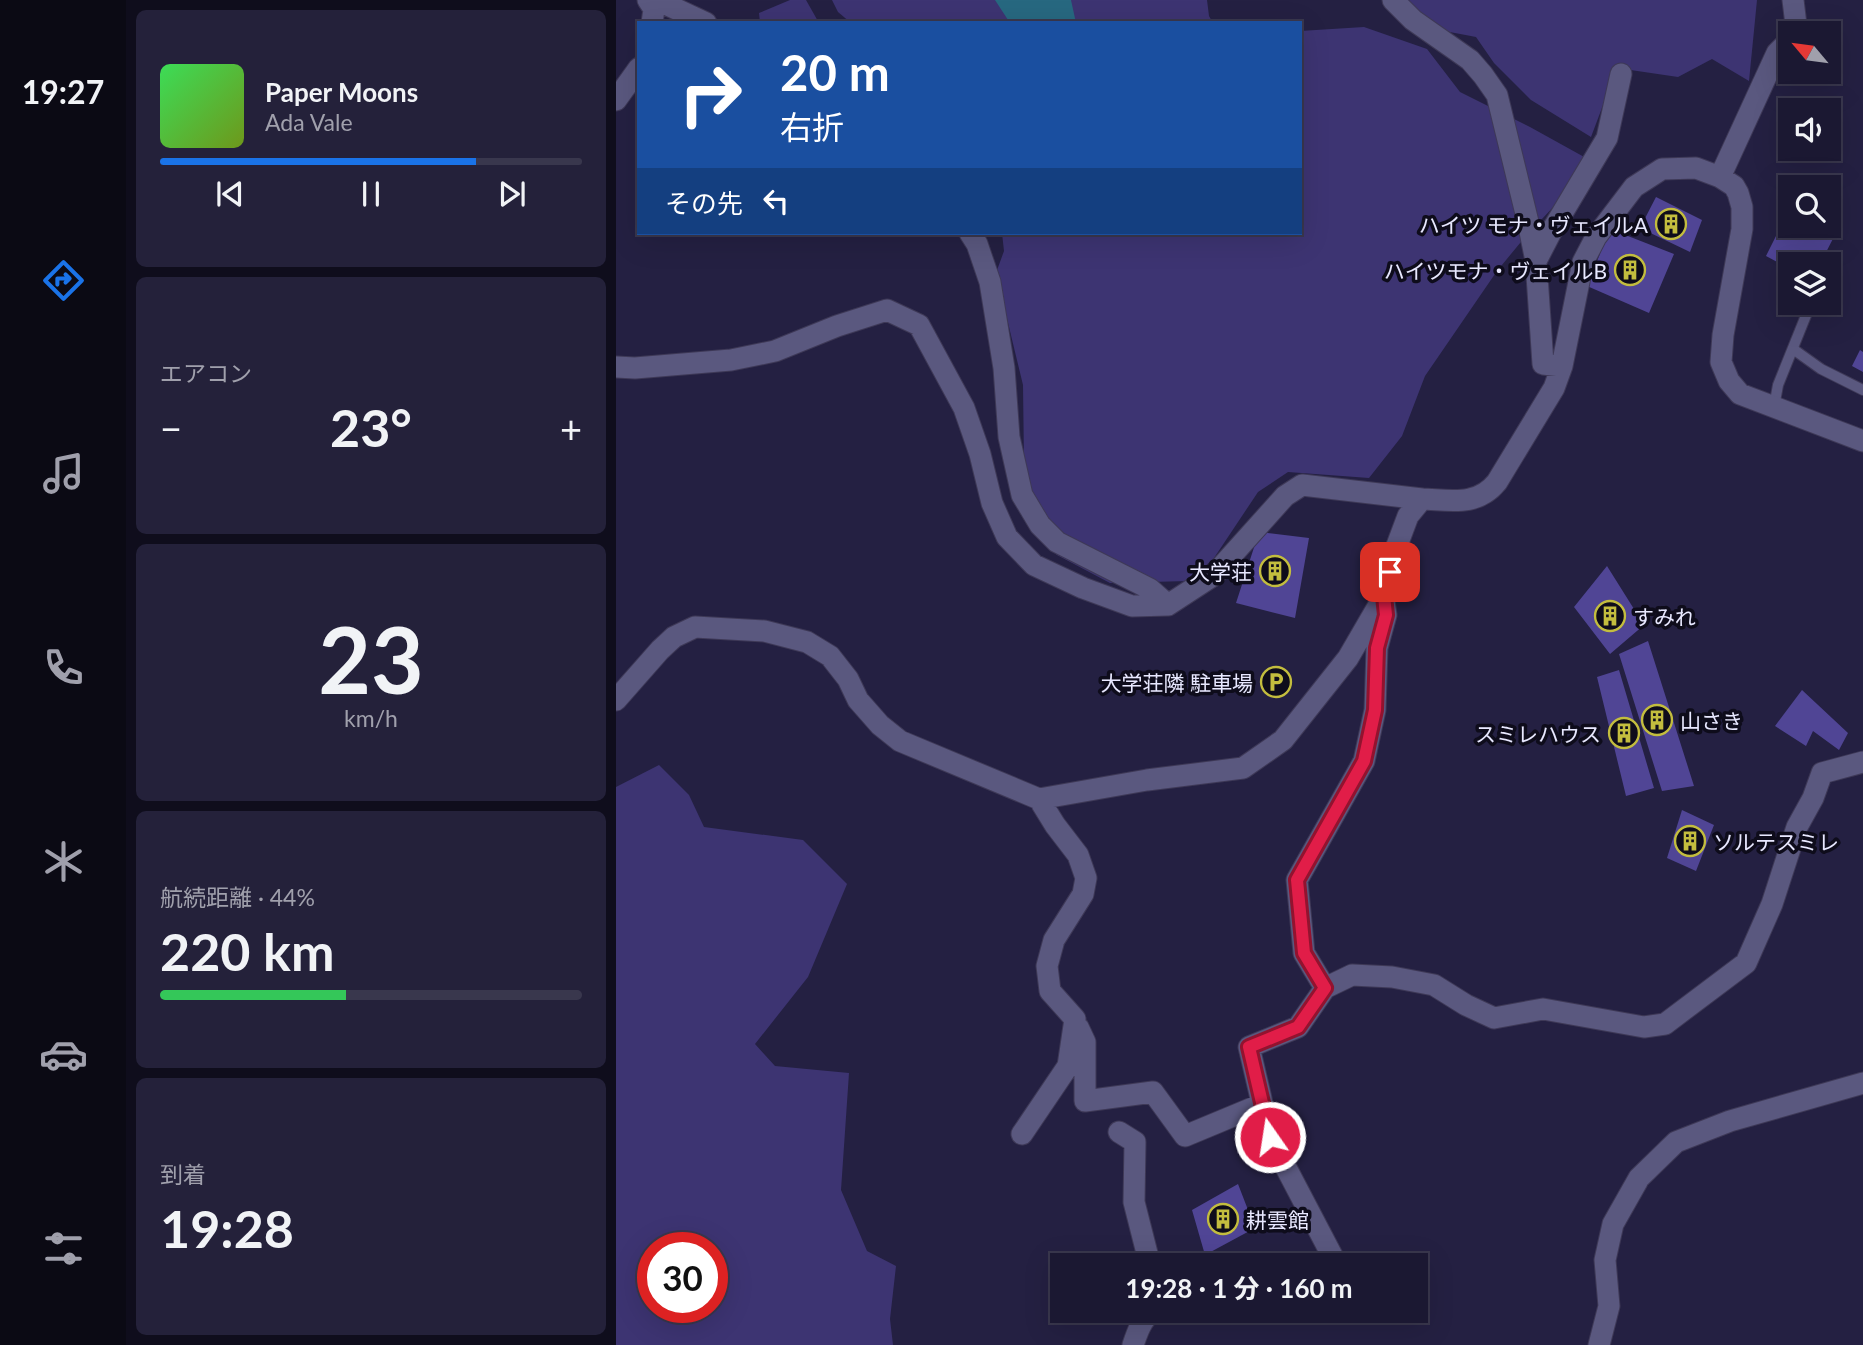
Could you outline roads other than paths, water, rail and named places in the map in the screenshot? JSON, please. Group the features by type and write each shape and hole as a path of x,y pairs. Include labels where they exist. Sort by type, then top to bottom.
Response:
{"street":[{"path":"648,0 654,9 652,21"},
{"path":"657,0 702,21"},
{"path":"1393,0 1413,20 1470,60 1497,95 1536,261 1543,365 1562,366"},
{"path":"1793,0 1796,21"},
{"path":"1720,177 1778,52"},
{"path":"616,100 637,71"},
{"path":"1536,261 1607,138 1621,74"},
{"path":"616,367 635,368 731,360 775,351 837,326 887,310 919,325 964,408 980,454 992,503 1007,537 1034,565 1083,588 1132,606 1168,605 1214,575 1285,496 1302,485 1422,499 1468,501 1489,492 1554,388 1562,366 1583,262 1596,237 1634,187 1662,169 1696,168 1720,177 1734,186 1742,207 1742,229 1723,334 1721,362 1729,381 1740,394 1863,441"},
{"path":"971,235 990,282 1004,368 1009,437 1022,495 1040,525 1057,542 1150,589 1168,605"},
{"path":"616,700 674,637 695,627 764,631 807,642 830,656 848,679 858,700 880,725 900,741 1039,799 1147,780 1243,768 1283,740 1348,658 1384,596 1396,548 1408,516 1422,499"},
{"path":"1325,988 1304,953 1297,880 1364,761 1375,710 1377,648 1386,615 1384,596"},
{"path":"1331,1253 1270,1137 1249,1047 1298,1027 1325,988 1352,975 1392,977 1434,985 1466,1005 1494,1018 1543,1009 1644,1027 1665,1024 1746,962 1772,904 1797,827 1813,798 1822,773 1863,762"},
{"path":"1039,799 1078,855 1086,878 1083,894 1054,940 1047,967 1050,990 1075,1018 1084,1042 1085,1101 1153,1092 1185,1136 1262,1104"},
{"path":"1022,1134 1068,1066 1075,1018"},
{"path":"1599,1345 1609,1306 1605,1260 1613,1224 1639,1178 1676,1142 1730,1121 1863,1083"},
{"path":"1119,1132 1135,1142 1134,1202 1147,1253"}],"lane":[{"path":"1774,407 1778,385 1806,315"},
{"path":"1793,349 1821,369 1863,390"}],"water":[{"path":"995,0 1071,0 1076,21 1009,21"}],"place":[{"name":"ハイツ モナ・ヴェイルA","path":"1671,224"},
{"name":"ハイツモナ・ヴェイルB","path":"1630,270"},
{"name":"大学荘","path":"1275,571"},
{"name":"すみれ","path":"1610,616"},
{"name":"大学荘隣 駐車場","path":"1276,682"},
{"name":"山さき","path":"1657,720"},
{"name":"スミレハウス","path":"1624,733"},
{"name":"ソルテスミレ","path":"1690,841"},
{"name":"耕雲館","path":"1223,1219"}]}
